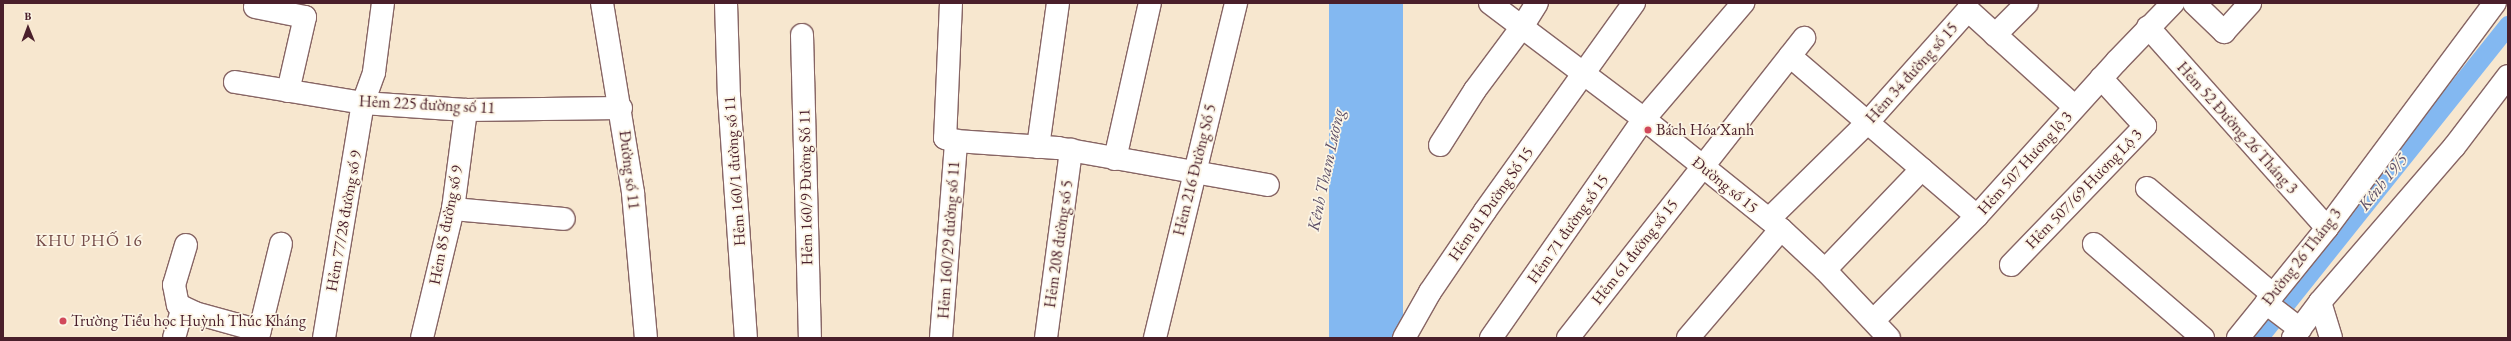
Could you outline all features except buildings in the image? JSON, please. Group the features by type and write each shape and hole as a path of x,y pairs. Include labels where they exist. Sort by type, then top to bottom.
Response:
{"street":[{"name":"Hẻm 77/28 đường số 9","path":"324,338 364,103 374,72 383,3"},
{"name":"Đường số 11","path":"602,3 621,108 633,193 646,338"},
{"name":"Hẻm 160/1 đường số 11","path":"726,3 729,96 746,338"},
{"name":"Hẻm 160/29 đường số 11","path":"942,338 950,140 951,3"},
{"path":"1038,147 1058,3"},
{"path":"1115,159 1150,3"},
{"name":"Hẻm 216 Đường Số 5","path":"1155,338 1236,3"},
{"name":"Đường số 15","path":"1490,3 1644,119 1775,224 1825,270 1890,338"},
{"path":"1440,145 1475,90 1522,27 1537,3"},
{"name":"Hẻm 81 Đường Số 15","path":"1404,338 1438,280 1582,73 1634,3"},
{"name":"Hẻm 71 đường số 15","path":"1491,338 1644,119 1743,3"},
{"path":"1995,35 2027,3"},
{"name":"Hẻm 507 Hương lộ 3","path":"1874,320 1977,216 2101,78 2148,27 2173,3"},
{"path":"2194,3 2224,32 2250,3"},
{"name":"Đường 26 Tháng 3","path":"2238,338 2270,302 2327,228 2495,3"},
{"path":"255,7 305,17 288,91"},
{"name":"Hẻm 34 đường số 15","path":"1695,336 1775,224 1968,10 2075,108"},
{"name":"Hẻm 52 Đường 26 Tháng 3","path":"2148,27 2327,228"},
{"name":"Hẻm 160/9 Đường Số 11","path":"802,35 810,338"},
{"name":"Hẻm 61 đường số 15","path":"1568,338 1804,38"},
{"path":"1790,56 1977,216"},
{"path":"2147,188 2270,302 2294,329 2320,302 2454,147 2508,76"},
{"name":"Hẻm 507/69 Hương Lộ 3","path":"2011,265 2145,126 2101,78"},
{"name":"Hẻm 225 đường số 11","path":"235,82 364,103 466,110 621,108"},
{"name":"Hẻm 85 đường số 9","path":"422,338 453,209 466,110"},
{"path":"950,140 1071,150 1268,185"},
{"name":"Hẻm 208 đường số 5","path":"1046,338 1071,150"},
{"path":"1825,270 1922,169"},
{"path":"453,209 564,219"},
{"path":"186,245 174,285 178,305 195,313 259,334 281,244"},
{"path":"2094,244 2203,338"},
{"path":"2320,302 2331,338"},
{"path":"174,338 183,307"}],"water":[{"path":"1329,3 1403,3 1403,338 1329,338"}],"waterway":[{"name":"Kênh 19/5","path":"2258,338 2508,25"}],"place":[{"name":"Bách Hóa Xanh","path":"1648,130"},
{"name":"Trường Tiểu học Huỳnh Thúc Kháng","path":"63,321"}],"district":[{"name":"KHU PHỐ 16","path":"89,241"}],"water label":[{"name":"Kênh Tham Lương","path":"1326,170"}]}
